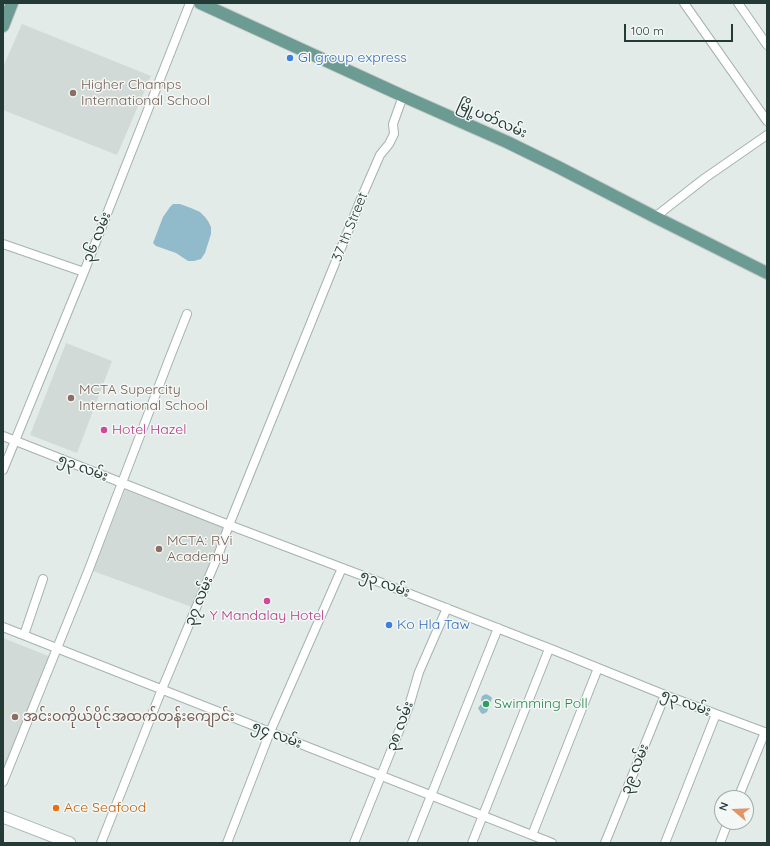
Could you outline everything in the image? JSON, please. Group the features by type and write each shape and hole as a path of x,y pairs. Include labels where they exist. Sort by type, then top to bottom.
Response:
{"main road":[{"path":"4,22 12,3"},
{"name":"မြို့ပတ်လမ်း","path":"200,3 507,142 767,273"},
{"path":"3,817 70,843"}],"street":[{"name":"၃၆ လမ်း","path":"3,470 84,272 190,3"},
{"path":"684,3 767,121"},
{"path":"738,3 767,45"},
{"name":"37 th Street","path":"297,359 380,155 389,144 394,134 393,124 403,96"},
{"path":"655,217 705,178 767,135"},
{"path":"3,244 84,272"},
{"path":"3,782 87,573 187,314"},
{"name":"၃၇ လမ်း","path":"100,843 162,689 219,554 229,525 297,359"},
{"name":"၅၃ လမ်း","path":"3,436 767,734"},
{"path":"227,843 270,732 342,568"},
{"path":"24,635 43,579"},
{"name":"၃၈ လမ်း","path":"354,843 409,706 420,672 447,608"},
{"name":"၅၄ လမ်း","path":"3,627 552,843"},
{"path":"412,843 498,628"},
{"path":"472,843 549,649"},
{"path":"526,843 531,835 598,668"},
{"name":"၃၉ လမ်း","path":"605,843 665,695"},
{"path":"666,843 716,714"},
{"path":"741,790 763,737 767,734"},
{"path":"720,843 725,830"}],"shaded area":[{"name":"Higher Champs International School","path":"22,24 151,76 117,155 3,110 3,67"},
{"name":"MCTA Supercity International School","path":"66,343 112,361 77,453 30,435"},
{"name":"MCTA: RVi Academy","path":"125,490 224,527 192,607 93,571"},
{"name":"အင်းဝကိုယ်ပိုင်အထက်တန်းကျောင်း","path":"3,638 51,657 3,777"}],"water":[{"path":"173,204 180,204 200,212 208,221 211,227 211,234 205,253 201,259 188,261 176,253 156,246 153,243 163,217"},
{"name":"Swimming Poll","path":"486,694 492,698 487,712 483,714 478,708 482,703 482,696"}],"place":[{"name":"GI group express","path":"290,58"},
{"name":"Higher Champs International School","path":"73,93"},
{"name":"MCTA Supercity International School","path":"71,398"},
{"name":"Hotel Hazel","path":"104,430"},
{"name":"MCTA: RVi Academy","path":"159,549"},
{"name":"Y Mandalay Hotel","path":"267,601"},
{"name":"Ko Hla Taw","path":"389,625"},
{"name":"Swimming Poll","path":"486,704"},
{"name":"အင်းဝကိုယ်ပိုင်အထက်တန်းကျောင်း","path":"15,717"},
{"name":"Ace Seafood","path":"56,808"}]}
